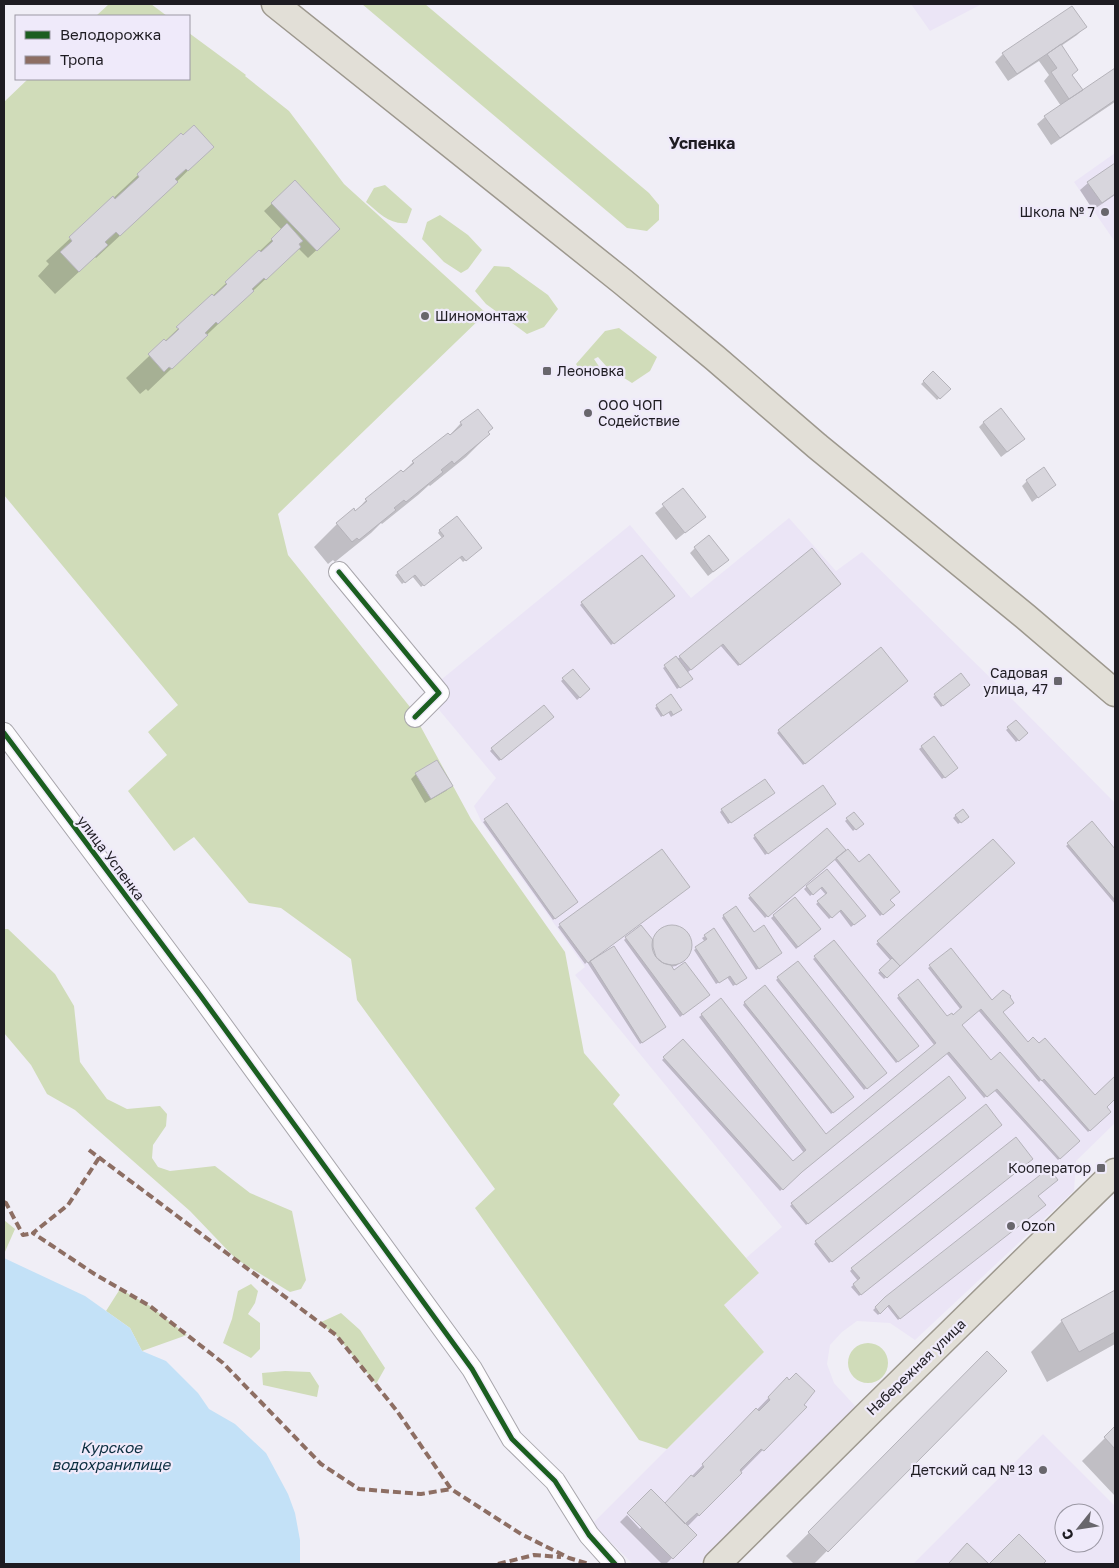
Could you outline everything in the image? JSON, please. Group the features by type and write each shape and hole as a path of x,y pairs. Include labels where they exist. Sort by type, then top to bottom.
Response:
{"main road":[{"path":"276,4 623,282 1115,693"},
{"name":"Набережная улица","path":"717,1564 1115,1172"}],"street":[{"path":"339,572 439,693 415,717"},
{"name":"улица Успенка","path":"4,733 200,995 472,1369 512,1439 555,1480 589,1535 615,1564"}],"shaded area":[{"path":"911,4 979,4 980,5 930,31"},
{"name":"Школа № 7","path":"1115,153 1115,242 1074,182"},
{"path":"789,518 836,571 862,552 1115,803 1115,1123 1076,1161 1074,1191 915,1340 890,1323 857,1321 842,1332 830,1345 827,1364 834,1383 856,1407 699,1564 633,1564 592,1524 764,1352 724,1305 759,1273 746,1258 782,1227 575,975 585,967 481,821 474,806 496,778 425,693 630,525 691,598"},
{"name":"Детский сад № 13","path":"1043,1434 1115,1506 1115,1564 913,1564"}],"green space":[{"path":"109,4 151,4 166,15 97,15"},
{"path":"362,4 425,4 649,193 659,205 659,220 647,231 627,228"},
{"path":"190,34 246,75 289,111 344,184 486,313 278,514 288,555 410,707 471,819 565,952 584,1053 620,1095 613,1104 759,1273 724,1305 764,1352 667,1449 639,1440 475,1208 495,1189 357,1000 351,959 281,908 249,903 194,837 174,851 128,791 167,755 148,732 178,705 4,495 4,102 27,80 190,80"},
{"path":"385,185 412,209 407,223 390,220 366,202 374,188"},
{"path":"440,215 468,235 482,250 468,269 461,273 444,262 422,239 427,222"},
{"path":"494,266 509,267 548,295 558,309 544,327 527,334 486,304 475,291"},
{"path":"619,328 657,357 650,371 632,383 607,367 598,357 594,359 600,368 592,378 580,370 576,364 605,331"},
{"path":"4,929 8,929 55,974 74,1006 80,1062 107,1099 127,1109 160,1106 167,1114 166,1126 153,1145 152,1158 158,1167 170,1171 215,1166 250,1193 292,1211 306,1280 301,1289 290,1292 236,1259 190,1211 75,1110 47,1094 31,1065 4,1033"},
{"path":"4,1220 15,1229 4,1254"},
{"path":"251,1284 258,1291 255,1303 248,1314 260,1323 260,1349 251,1358 223,1343 232,1319 238,1291"},
{"path":"120,1289 150,1306 187,1335 142,1351 130,1328 106,1311"},
{"path":"341,1313 360,1330 385,1368 376,1384 336,1335 319,1323"},
{"path":"868,1343 882,1349 888,1363 882,1377 868,1383 854,1377 848,1363 854,1349"},
{"path":"285,1371 310,1372 319,1386 317,1397 263,1385 262,1373"}],"water":[{"name":"Курское водохранилище","path":"4,1258 85,1296 130,1328 142,1351 166,1361 198,1393 209,1409 235,1424 266,1453 288,1494 295,1513 300,1540 300,1564 4,1564"}],"building":[{"path":"1072,6 1087,27 1017,74 1002,53"},
{"path":"1061,44 1078,70 1072,75 1083,90 1069,99 1051,72 1057,68 1047,54"},
{"path":"1115,68 1115,100 1060,138 1044,116"},
{"path":"194,125 214,147 188,171 186,169 175,179 178,182 120,236 116,232 105,242 108,245 79,272 60,252 72,241 69,237 113,196 115,199 139,177 137,174 181,133 183,135"},
{"path":"1115,163 1115,194 1102,203 1087,182"},
{"path":"295,180 340,229 317,251 271,203"},
{"path":"287,223 303,241 299,244 301,247 266,280 264,278 252,289 254,291 218,324 216,322 205,333 208,335 172,369 169,367 164,372 148,354 164,339 166,341 179,329 176,327 212,294 214,296 227,284 225,282 259,250 261,252 273,241 271,239"},
{"path":"933,371 951,389 940,399 923,381"},
{"path":"1001,408 1025,439 1007,452 983,422"},
{"path":"478,409 493,428 488,432 490,434 454,464 452,461 441,470 443,472 406,502 404,500 394,508 396,510 359,540 357,538 352,542 336,523 354,508 355,511 367,501 365,499 401,470 403,472 414,463 412,461 448,433 450,435 462,425 460,422"},
{"path":"1044,467 1056,485 1038,498 1026,480"},
{"path":"683,488 706,517 685,533 662,504"},
{"path":"457,516 482,548 466,561 462,556 424,586 415,575 405,583 397,572 444,536 439,530"},
{"path":"709,535 729,560 713,572 694,547"},
{"path":"812,548 841,584 740,665 723,644 691,670 679,656"},
{"path":"642,555 675,596 614,644 581,602"},
{"path":"881,647 908,681 805,764 778,730"},
{"path":"676,656 693,679 680,688 664,665"},
{"path":"573,669 590,689 580,698 562,678"},
{"path":"961,673 970,685 943,706 934,694"},
{"path":"671,694 682,710 673,715 671,711 663,716 656,705"},
{"path":"544,705 554,717 501,760 491,748"},
{"path":"1016,720 1028,733 1019,741 1007,727"},
{"path":"934,736 958,768 945,778 921,746"},
{"path":"437,760 453,786 431,799 415,773"},
{"path":"765,779 775,793 731,823 721,809"},
{"path":"823,785 836,804 768,854 754,835"},
{"path":"507,803 578,902 555,919 484,819"},
{"path":"963,809 969,817 961,823 955,815"},
{"path":"854,812 864,824 856,830 846,818"},
{"path":"1092,821 1115,849 1115,900 1067,843"},
{"path":"827,828 846,850 768,917 749,895"},
{"path":"993,839 1015,863 900,966 877,941"},
{"path":"662,849 690,887 588,963 559,924"},
{"path":"848,849 859,862 869,854 900,892 890,900 895,905 883,915 836,858"},
{"path":"827,869 866,916 854,925 841,910 832,918 817,901 827,893 822,887 813,895 806,886"},
{"path":"795,897 821,929 798,947 773,915"},
{"path":"736,906 754,932 764,925 782,953 759,969 723,915"},
{"path":"641,925 653,940 656,957 663,963 671,965 674,970 685,962 710,995 683,1015 625,937"},
{"path":"672,925 686,931 692,945 686,959 672,965 658,959 652,945 658,931"},
{"path":"714,928 747,978 736,985 730,976 719,983 695,947 707,939 704,935"},
{"path":"834,940 919,1046 898,1062 814,956"},
{"path":"614,946 666,1027 642,1043 590,961"},
{"path":"951,948 992,1000 1003,990 1011,996 1014,1003 1003,1012 1028,1042 1033,1037 1039,1043 1045,1038 1095,1095 1115,1076 1115,1099 1107,1107 1111,1112 1090,1131 1044,1079 1042,1081 981,1009 962,1025 991,1060 1000,1052 1080,1141 1060,1159 997,1089 987,1097 949,1052 802,1172 783,1190 663,1057 683,1039 793,1161 806,1150 701,1014 721,998 826,1134 936,1043 898,995 918,979 947,1016 952,1013 953,1015 962,1007 929,965"},
{"path":"892,958 900,966 887,978 879,970"},
{"path":"798,961 887,1073 867,1089 777,977"},
{"path":"765,985 854,1097 833,1113 744,1002"},
{"path":"949,1076 966,1098 808,1224 791,1203"},
{"path":"986,1104 1002,1125 832,1262 815,1241"},
{"path":"1016,1137 1033,1159 861,1295 853,1284 860,1278 851,1268"},
{"path":"1049,1168 1058,1180 1038,1196 1046,1205 900,1319 889,1305 880,1314 875,1307 885,1297"},
{"path":"1115,1290 1115,1332 1079,1352 1061,1320"},
{"path":"987,1351 1007,1371 828,1552 808,1532"},
{"path":"796,1373 815,1391 804,1405 807,1407 764,1451 761,1449 740,1470 742,1473 699,1516 697,1513 685,1524 665,1503 691,1475 694,1477 704,1467 702,1464 756,1408 759,1411 770,1400 768,1397 787,1377 789,1380"},
{"path":"1115,1426 1115,1449 1104,1437"},
{"path":"651,1489 697,1535 673,1559 627,1513"},
{"path":"1019,1534 1046,1561 1043,1564 989,1564"},
{"path":"967,1543 989,1564 950,1564 949,1563"}],"marked path":[{"path":"89,1150 336,1335 397,1411 451,1489 521,1534 569,1558 589,1564"},
{"path":"99,1158 68,1205 33,1233 96,1275 150,1306 223,1363 321,1464 359,1489 421,1494 451,1489"},
{"path":"4,1202 23,1235 33,1233"},
{"path":"498,1564 534,1555 561,1557"}],"cycle path":[{"path":"339,572 439,693 415,717"},
{"path":"4,733 200,995 472,1369 512,1439 555,1481 589,1535 615,1564"}],"place":[{"name":"Школа № 7","path":"1105,212"},
{"name":"Шиномонтаж","path":"425,316"},
{"name":"Леоновка","path":"547,371"},
{"name":"ООО ЧОП Содействие","path":"588,413"},
{"name":"Садовая улица, 47","path":"1058,681"},
{"name":"Кооператор","path":"1101,1168"},
{"name":"Ozon","path":"1011,1226"},
{"name":"Детский сад № 13","path":"1043,1470"}],"district":[{"name":"Успенка","path":"702,143"}]}
